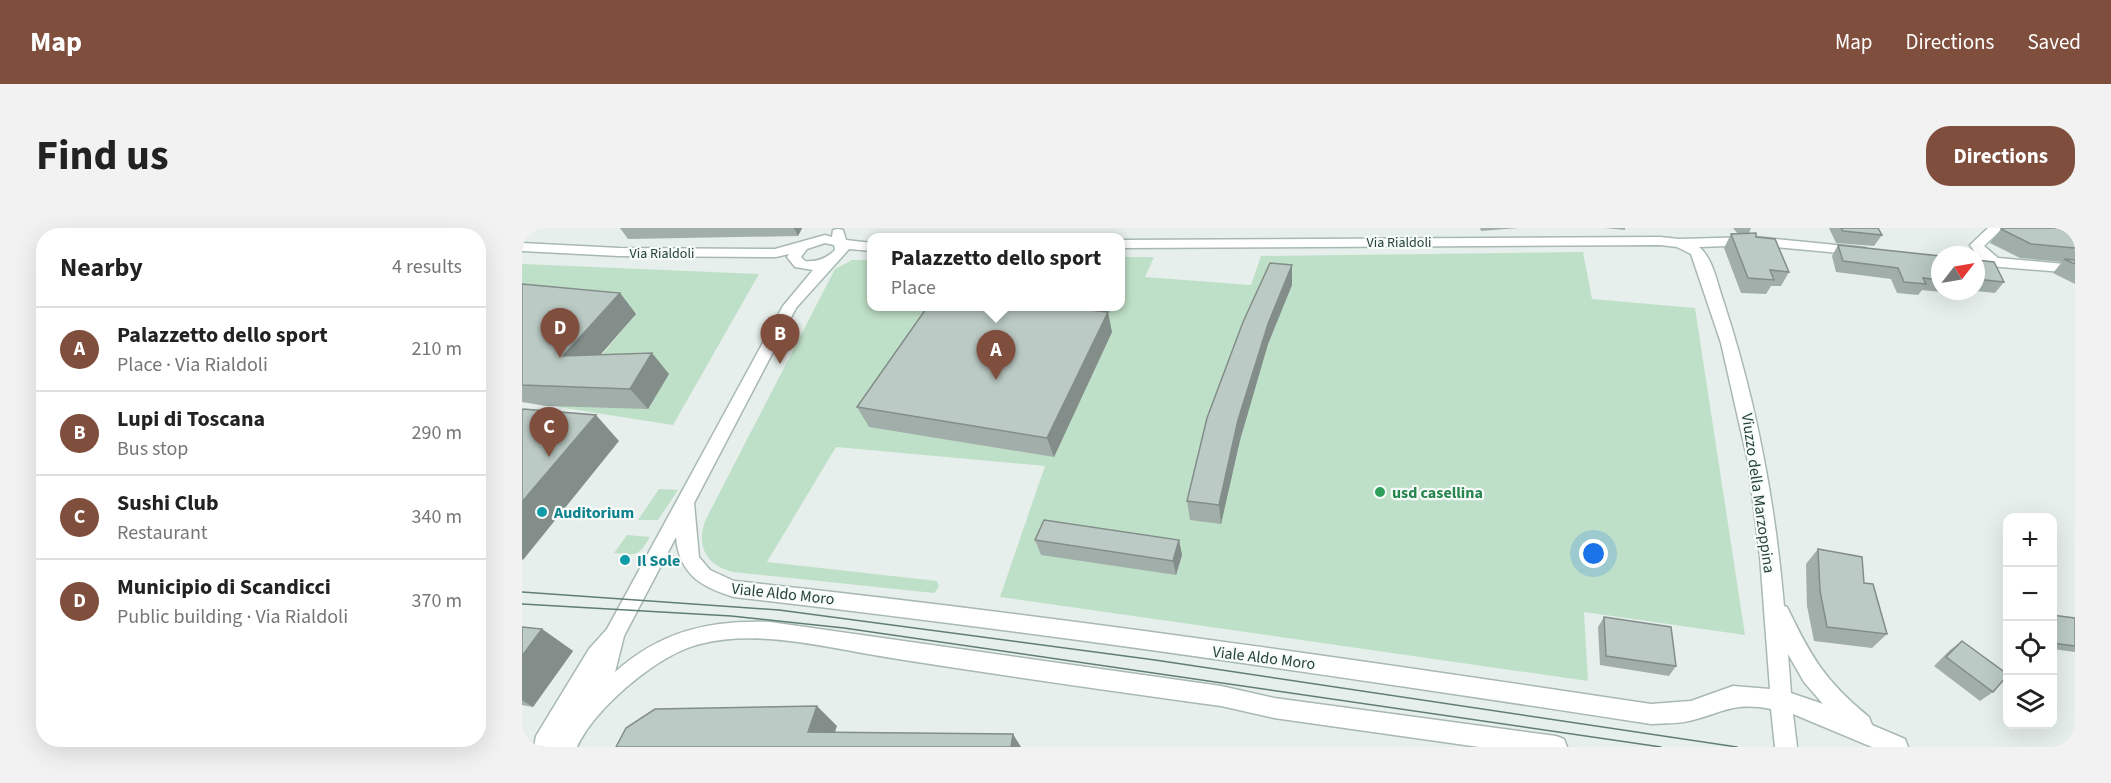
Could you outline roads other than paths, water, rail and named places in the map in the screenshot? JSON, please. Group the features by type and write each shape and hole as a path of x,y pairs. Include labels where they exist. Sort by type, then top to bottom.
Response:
{"street":[{"path":"555,744 596,656 614,635 790,306 802,272 800,264 794,257 806,244 827,228"},
{"path":"1993,261 1980,252 1977,245 1996,228"},
{"path":"790,306 827,263 842,251 839,235"},
{"name":"Via Rialdoli","path":"522,247 600,252 776,253 839,235 867,245"},
{"name":"Via Rialdoli","path":"1125,244 1620,241 1678,243 1742,240 1873,252"},
{"name":"Via Rialdoli","path":"1678,243 1696,251"},
{"name":"Viuzzo della Marzoppina","path":"1696,251 1700,255 1725,327 1746,404 1762,495 1775,600 1786,747"},
{"path":"1985,261 2075,269"},
{"path":"800,264 813,266 827,263"},
{"name":"Viale Aldo Moro","path":"685,501 686,544 693,567 704,579 734,589 943,612 1283,658 1651,714 1691,711 1733,696 1781,699 1812,709 1891,744"},
{"name":"Viuzzo della Marzoppina","path":"1775,600 1800,660 1809,673 1827,695 1891,744"},
{"path":"555,744 616,683 652,655 698,636 736,631 855,644 1221,696 1274,708 1556,747"},
{"path":"555,744 607,664 615,646 614,635"}],"tram line":[{"path":"522,592 779,610 1155,660 1737,747"},
{"path":"522,604 731,616 844,628 1661,747"}],"place":[{"name":"Municipio di Scandicci","path":"560,358"},
{"name":"Lupi di Toscana","path":"780,364"},
{"name":"Palazzetto dello sport","path":"996,380"},
{"name":"Sushi Club","path":"549,457"},
{"name":"usd casellina","path":"1380,492"},
{"name":"Auditorium","path":"542,512"},
{"name":"Il Sole","path":"625,560"}]}
